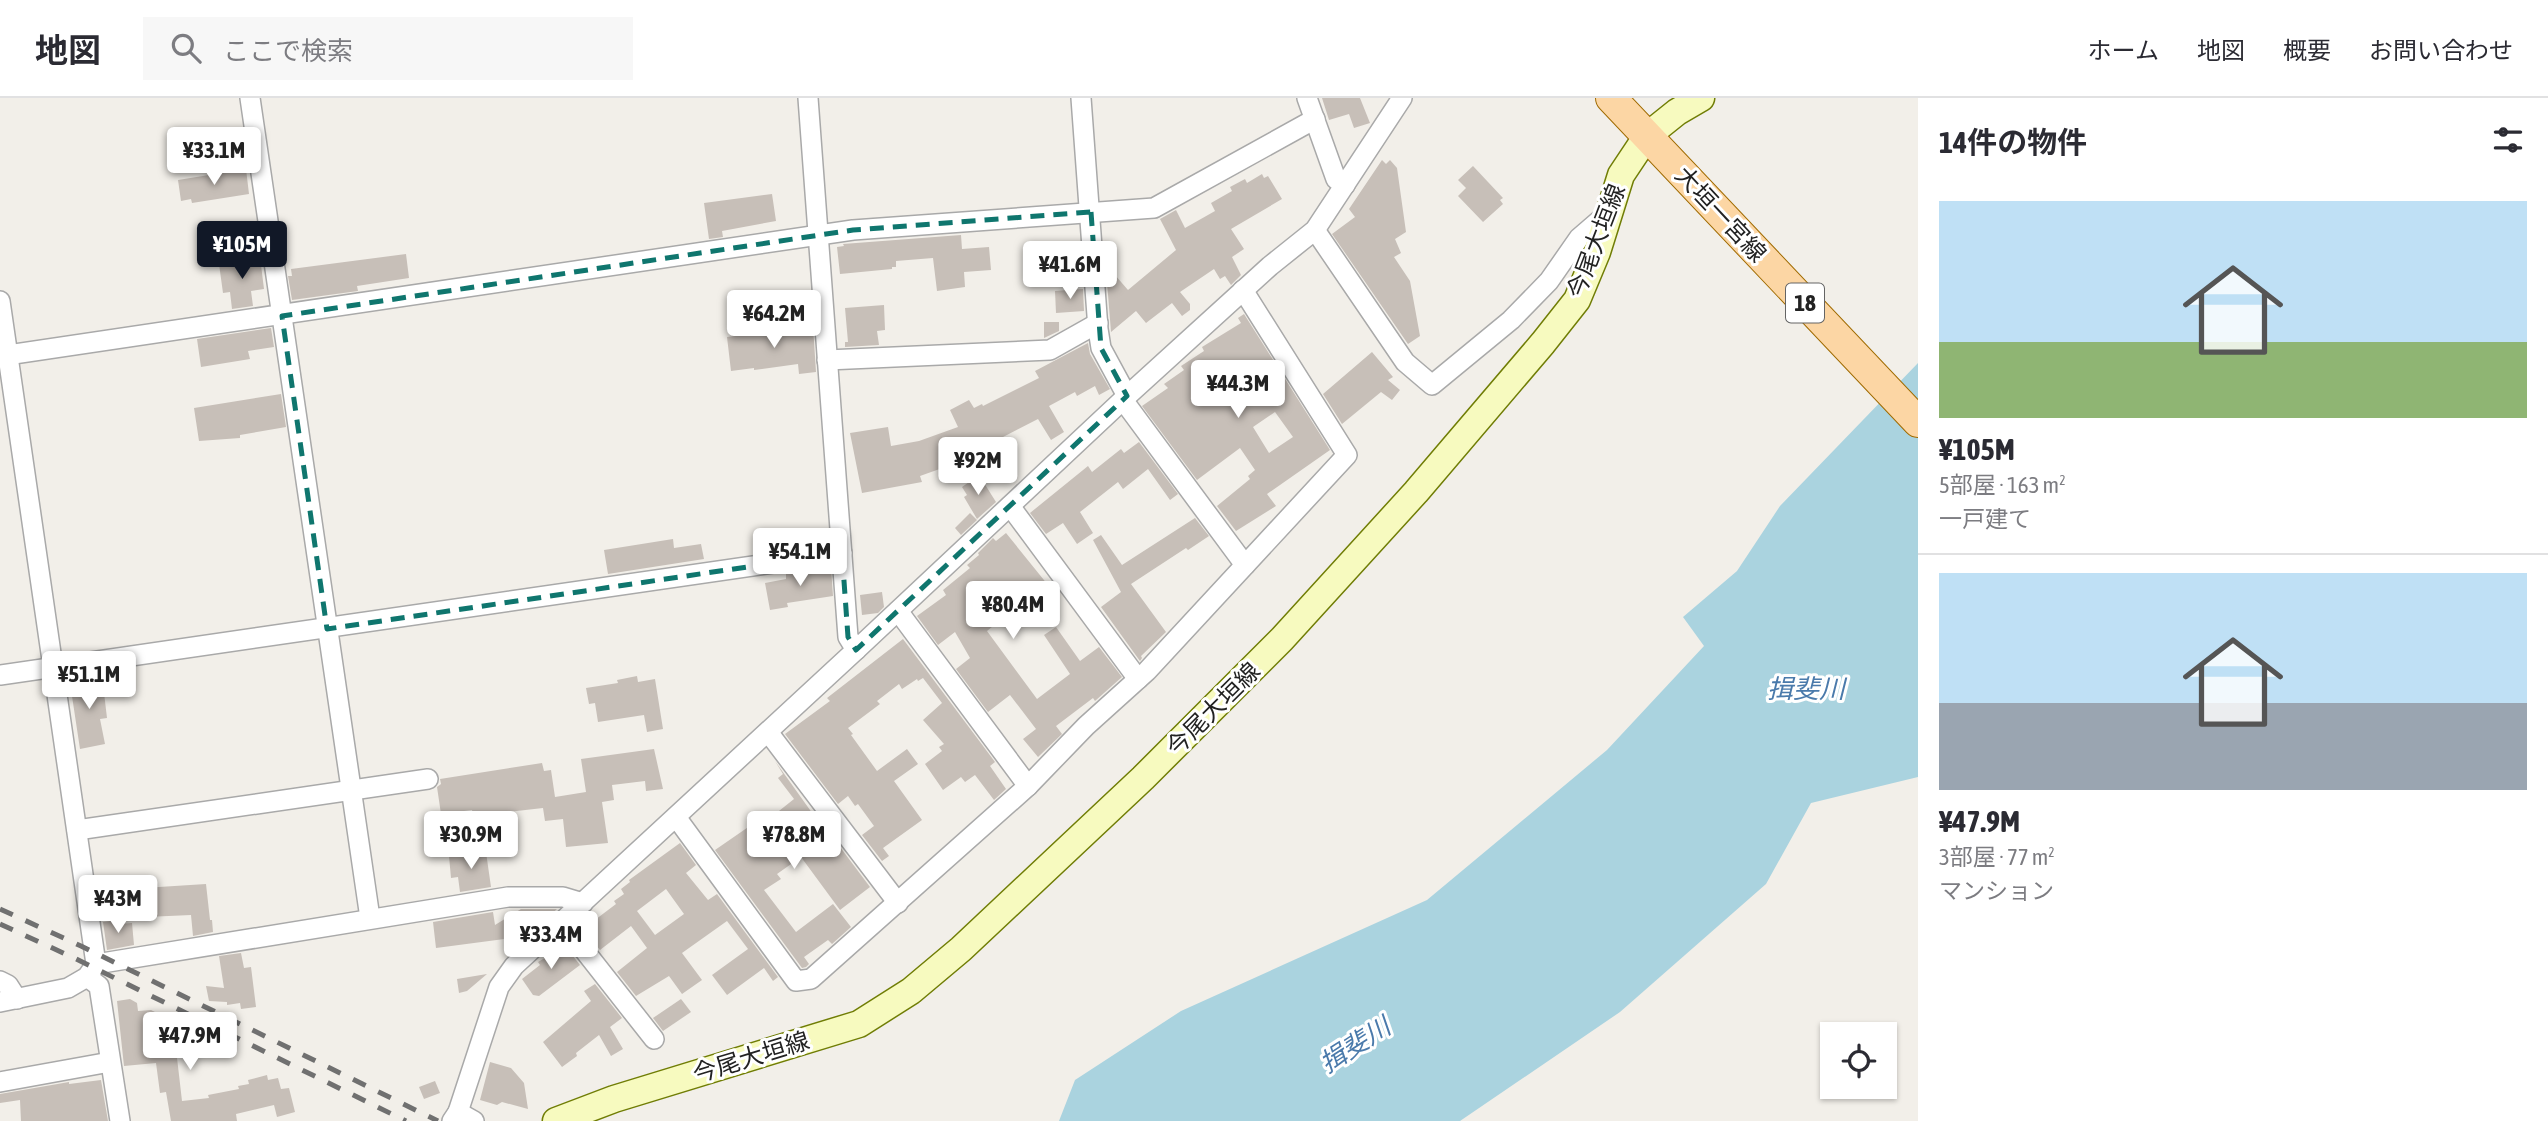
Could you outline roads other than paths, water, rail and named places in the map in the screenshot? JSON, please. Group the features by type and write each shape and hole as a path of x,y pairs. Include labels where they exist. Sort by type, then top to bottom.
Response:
{"main road":[{"name":"大垣一宮線","path":"1611,98 1918,422"},
{"name":"今尾大垣線","path":"556,1121 614,1099 859,1024 911,991 961,949 1143,778 1254,667 1416,492 1577,300 1597,252 1621,176 1647,136 1700,98"}],"street":[{"path":"250,98 370,918"},
{"path":"808,98 848,637 856,650"},
{"path":"1081,98 1101,348 1125,398 1245,565"},
{"path":"1307,98 1336,179 1345,185"},
{"path":"461,1118 499,987 514,966 1125,398 1243,290 1315,230 1402,98"},
{"path":"4,355 852,230 1154,208 1315,119"},
{"path":"1315,230 1405,362 1432,385 1511,320 1549,281 1579,238 1608,213"},
{"path":"676,817 796,981 811,979 1028,786 1086,726 1138,679 1347,455 1243,290"},
{"path":"0,301 4,355 77,830 92,971 99,986 120,1121"},
{"path":"827,360 1050,350 1098,323"},
{"path":"1010,506 1138,679"},
{"path":"0,676 842,553"},
{"path":"898,611 1028,786"},
{"path":"768,732 898,903"},
{"path":"77,830 428,779"},
{"path":"0,981 8,985 9,1001 68,988 92,971 370,918 508,897 563,897 583,903"},
{"path":"562,922 654,1039"},
{"path":"0,1082 110,1062"}],"water":[{"name":"揖斐川","path":"1918,363 1918,777 1811,803 1766,884 1620,1012 1460,1121 1059,1121 1075,1080 1181,1011 1427,900 1607,750 1704,646 1683,617 1737,571 1780,506"}],"railway":[{"path":"0,909 438,1121"},
{"path":"0,924 406,1121"}]}
